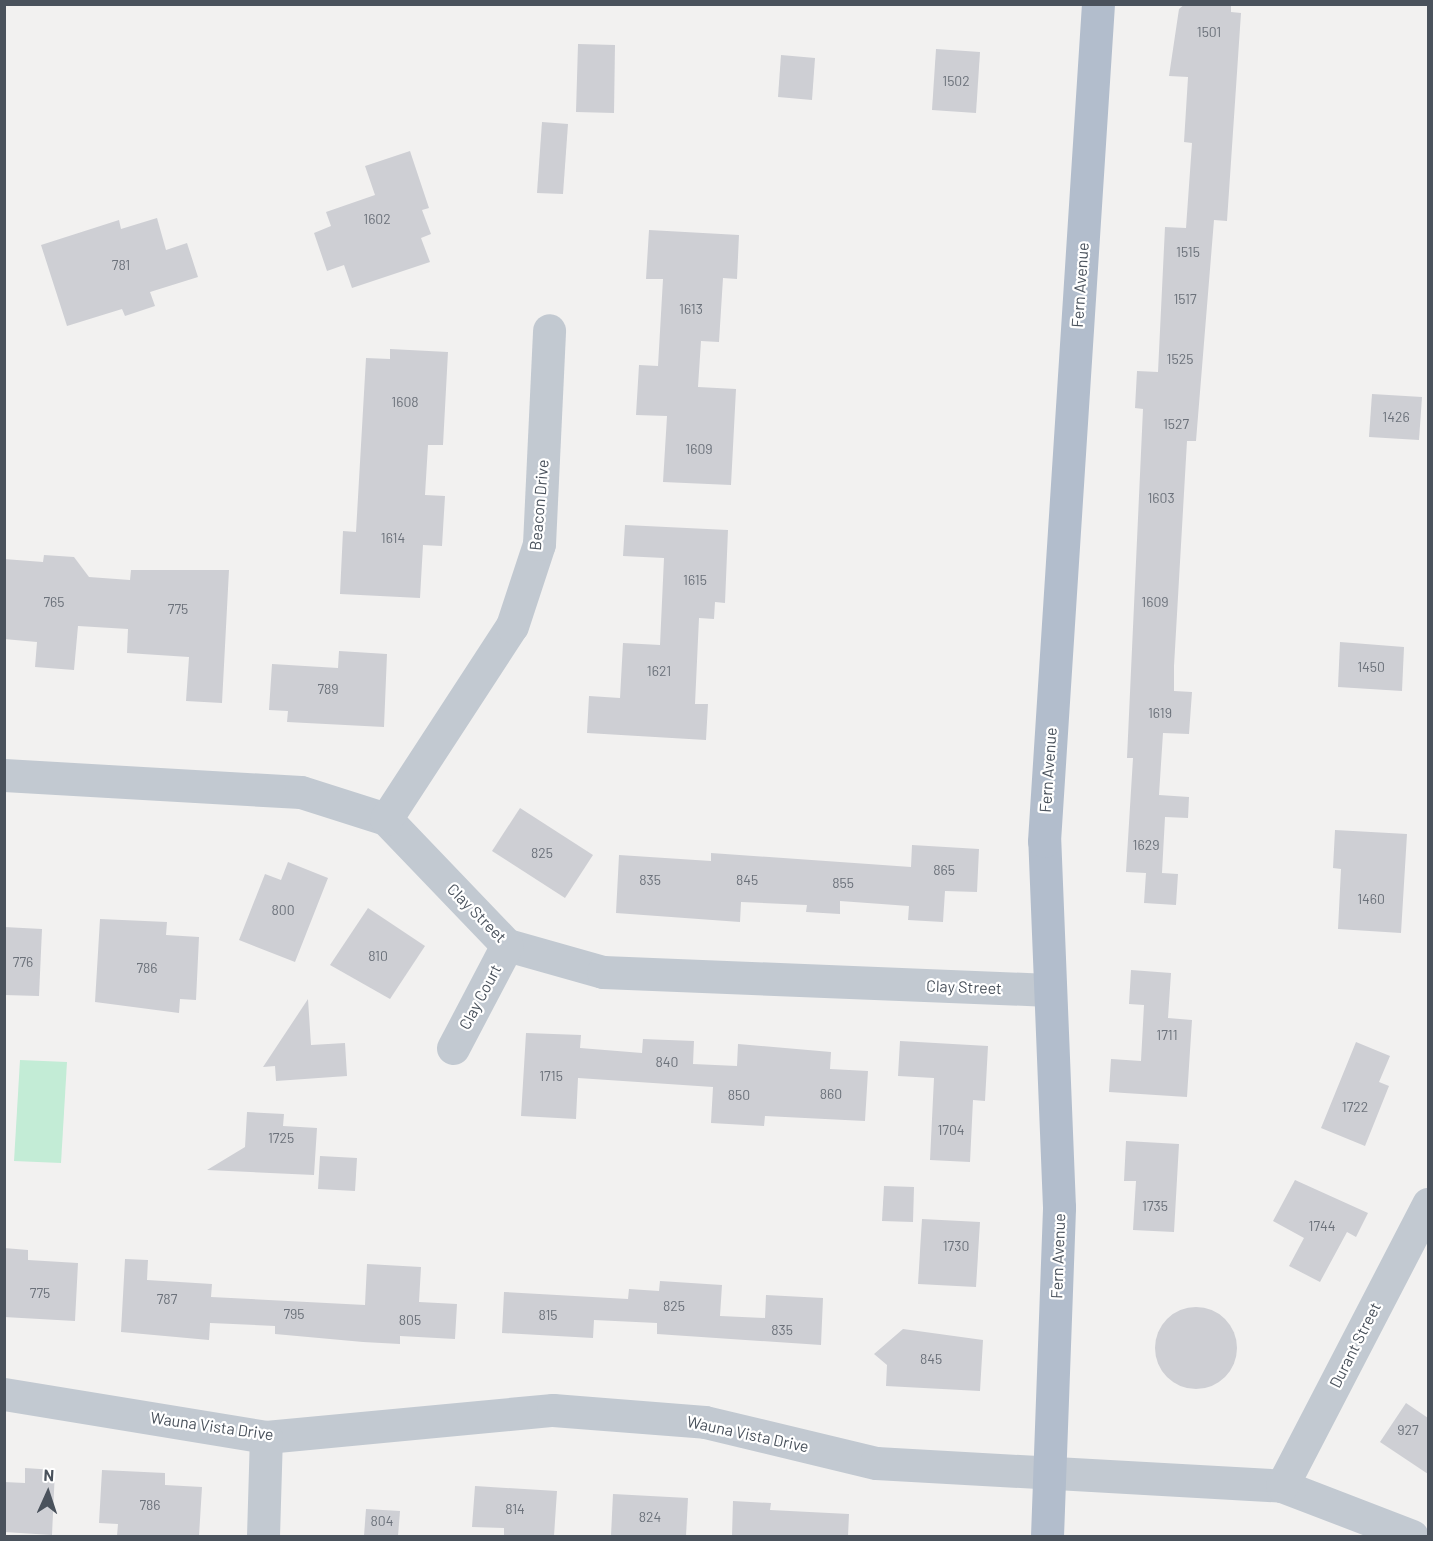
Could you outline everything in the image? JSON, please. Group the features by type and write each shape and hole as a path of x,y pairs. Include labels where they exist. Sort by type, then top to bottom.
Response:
{"main road":[{"name":"Fern Avenue","path":"1047,1536 1059,1208 1044,841 1098,4"}],"street":[{"name":"Beacon Drive","path":"386,819 512,626 539,544 549,330"},
{"name":"Clay Street","path":"4,775 301,792 386,819 507,945 603,972 1049,990"},
{"name":"Clay Court","path":"453,1048 507,945"},
{"name":"Durant Street","path":"1282,1486 1428,1204"},
{"name":"Wauna Vista Drive","path":"4,1394 266,1437 554,1410 705,1422 876,1463 1282,1486 1412,1536"},
{"path":"263,1536 266,1437"}],"green space":[{"path":"20,1060 67,1062 61,1163 14,1161"}],"building":[{"path":"1185,4 1231,4 1231,12 1241,13 1227,221 1214,220 1196,441 1187,441 1174,691 1192,692 1189,734 1163,733 1159,795 1189,797 1188,818 1165,817 1162,873 1178,874 1176,905 1144,903 1146,873 1126,872 1133,758 1127,758 1143,409 1135,408 1137,371 1158,372 1165,227 1186,228 1192,143 1184,142 1188,77 1169,76 1179,9"},
{"path":"578,44 615,45 614,113 576,112"},
{"path":"936,49 980,52 976,113 932,110"},
{"path":"781,55 815,58 812,100 778,97"},
{"path":"542,122 568,124 563,194 537,193"},
{"path":"410,151 429,208 422,210 431,234 421,238 430,262 352,288 344,265 327,271 314,233 331,226 326,212 375,195 365,166"},
{"path":"157,218 166,250 187,243 198,277 150,292 155,306 125,316 122,309 67,326 41,245 119,220 121,229"},
{"path":"649,230 739,235 737,279 723,278 719,342 701,341 698,387 736,389 731,485 663,482 667,416 636,415 639,365 658,366 663,279 646,279"},
{"path":"390,349 448,352 443,445 428,445 425,495 445,496 442,546 423,545 420,598 340,594 343,531 356,532 366,358 390,359"},
{"path":"1372,394 1422,397 1419,440 1369,437"},
{"path":"625,525 728,530 725,603 715,602 714,619 699,618 695,704 708,704 706,740 587,733 589,696 620,698 623,643 660,645 664,558 623,556"},
{"path":"44,555 74,557 89,577 130,580 131,570 229,570 222,703 186,701 189,657 127,653 128,629 78,626 74,670 35,667 37,642 4,639 4,559 43,562"},
{"path":"1340,642 1404,647 1402,691 1338,687"},
{"path":"339,651 387,654 384,727 287,722 288,711 269,710 272,664 338,668"},
{"path":"520,808 593,855 565,898 492,851"},
{"path":"1335,830 1407,834 1401,933 1338,929 1341,869 1333,868"},
{"path":"912,845 979,849 977,892 945,891 943,922 908,920 909,906 840,901 840,914 806,912 807,905 741,902 740,922 616,913 619,855 711,861 711,853 911,867"},
{"path":"288,862 328,878 295,962 239,940 265,874 281,880"},
{"path":"368,908 425,946 390,999 330,965"},
{"path":"100,919 167,922 166,935 199,937 196,1000 180,999 179,1013 95,1002"},
{"path":"4,927 42,929 39,996 4,995"},
{"path":"1131,970 1171,973 1168,1018 1192,1020 1187,1097 1109,1092 1111,1059 1141,1061 1144,1005 1129,1004"},
{"path":"308,999 311,1045 345,1043 347,1076 276,1081 275,1066 263,1067"},
{"path":"526,1033 581,1035 580,1048 642,1053 643,1039 694,1041 693,1064 737,1066 738,1044 831,1052 830,1069 868,1071 865,1121 765,1116 764,1126 711,1123 713,1087 578,1078 576,1119 521,1116"},
{"path":"900,1041 988,1046 985,1101 973,1100 970,1162 930,1160 934,1078 898,1076"},
{"path":"1356,1042 1390,1056 1379,1082 1389,1086 1365,1146 1321,1128"},
{"path":"247,1112 284,1114 283,1126 317,1128 314,1175 207,1170 245,1147"},
{"path":"1126,1141 1179,1144 1174,1232 1133,1230 1136,1181 1124,1181"},
{"path":"320,1156 357,1158 355,1191 318,1189"},
{"path":"1295,1180 1368,1213 1356,1237 1347,1232 1320,1282 1289,1266 1304,1238 1273,1221"},
{"path":"884,1186 914,1187 913,1222 882,1221"},
{"path":"922,1219 980,1222 976,1287 918,1284"},
{"path":"4,1248 28,1250 28,1260 78,1263 75,1321 4,1317"},
{"path":"125,1259 148,1260 147,1280 212,1284 211,1297 365,1305 367,1264 421,1267 419,1302 457,1304 455,1339 400,1336 400,1344 363,1342 275,1334 275,1326 210,1323 209,1340 121,1332"},
{"path":"660,1281 722,1285 720,1316 765,1318 766,1295 823,1298 821,1345 657,1334 657,1323 594,1320 593,1338 502,1333 504,1292 628,1299 629,1289 659,1291"},
{"path":"1188,1307 1204,1307 1219,1314 1230,1325 1237,1340 1234,1364 1225,1377 1204,1389 1188,1389 1173,1382 1162,1371 1155,1356 1155,1340 1162,1325 1173,1314"},
{"path":"903,1329 983,1340 980,1391 886,1386 887,1365 874,1354"},
{"path":"1406,1403 1428,1418 1428,1474 1380,1442"},
{"path":"25,1468 55,1470 52,1535 4,1532 4,1482 25,1483"},
{"path":"102,1470 165,1473 165,1485 202,1487 199,1536 117,1536 118,1524 99,1523"},
{"path":"475,1486 557,1491 554,1536 504,1536 504,1528 472,1527"},
{"path":"613,1494 688,1498 686,1536 611,1536"},
{"path":"733,1501 771,1503 770,1510 849,1514 848,1536 732,1536"},
{"path":"366,1509 400,1511 398,1536 364,1536"}]}
